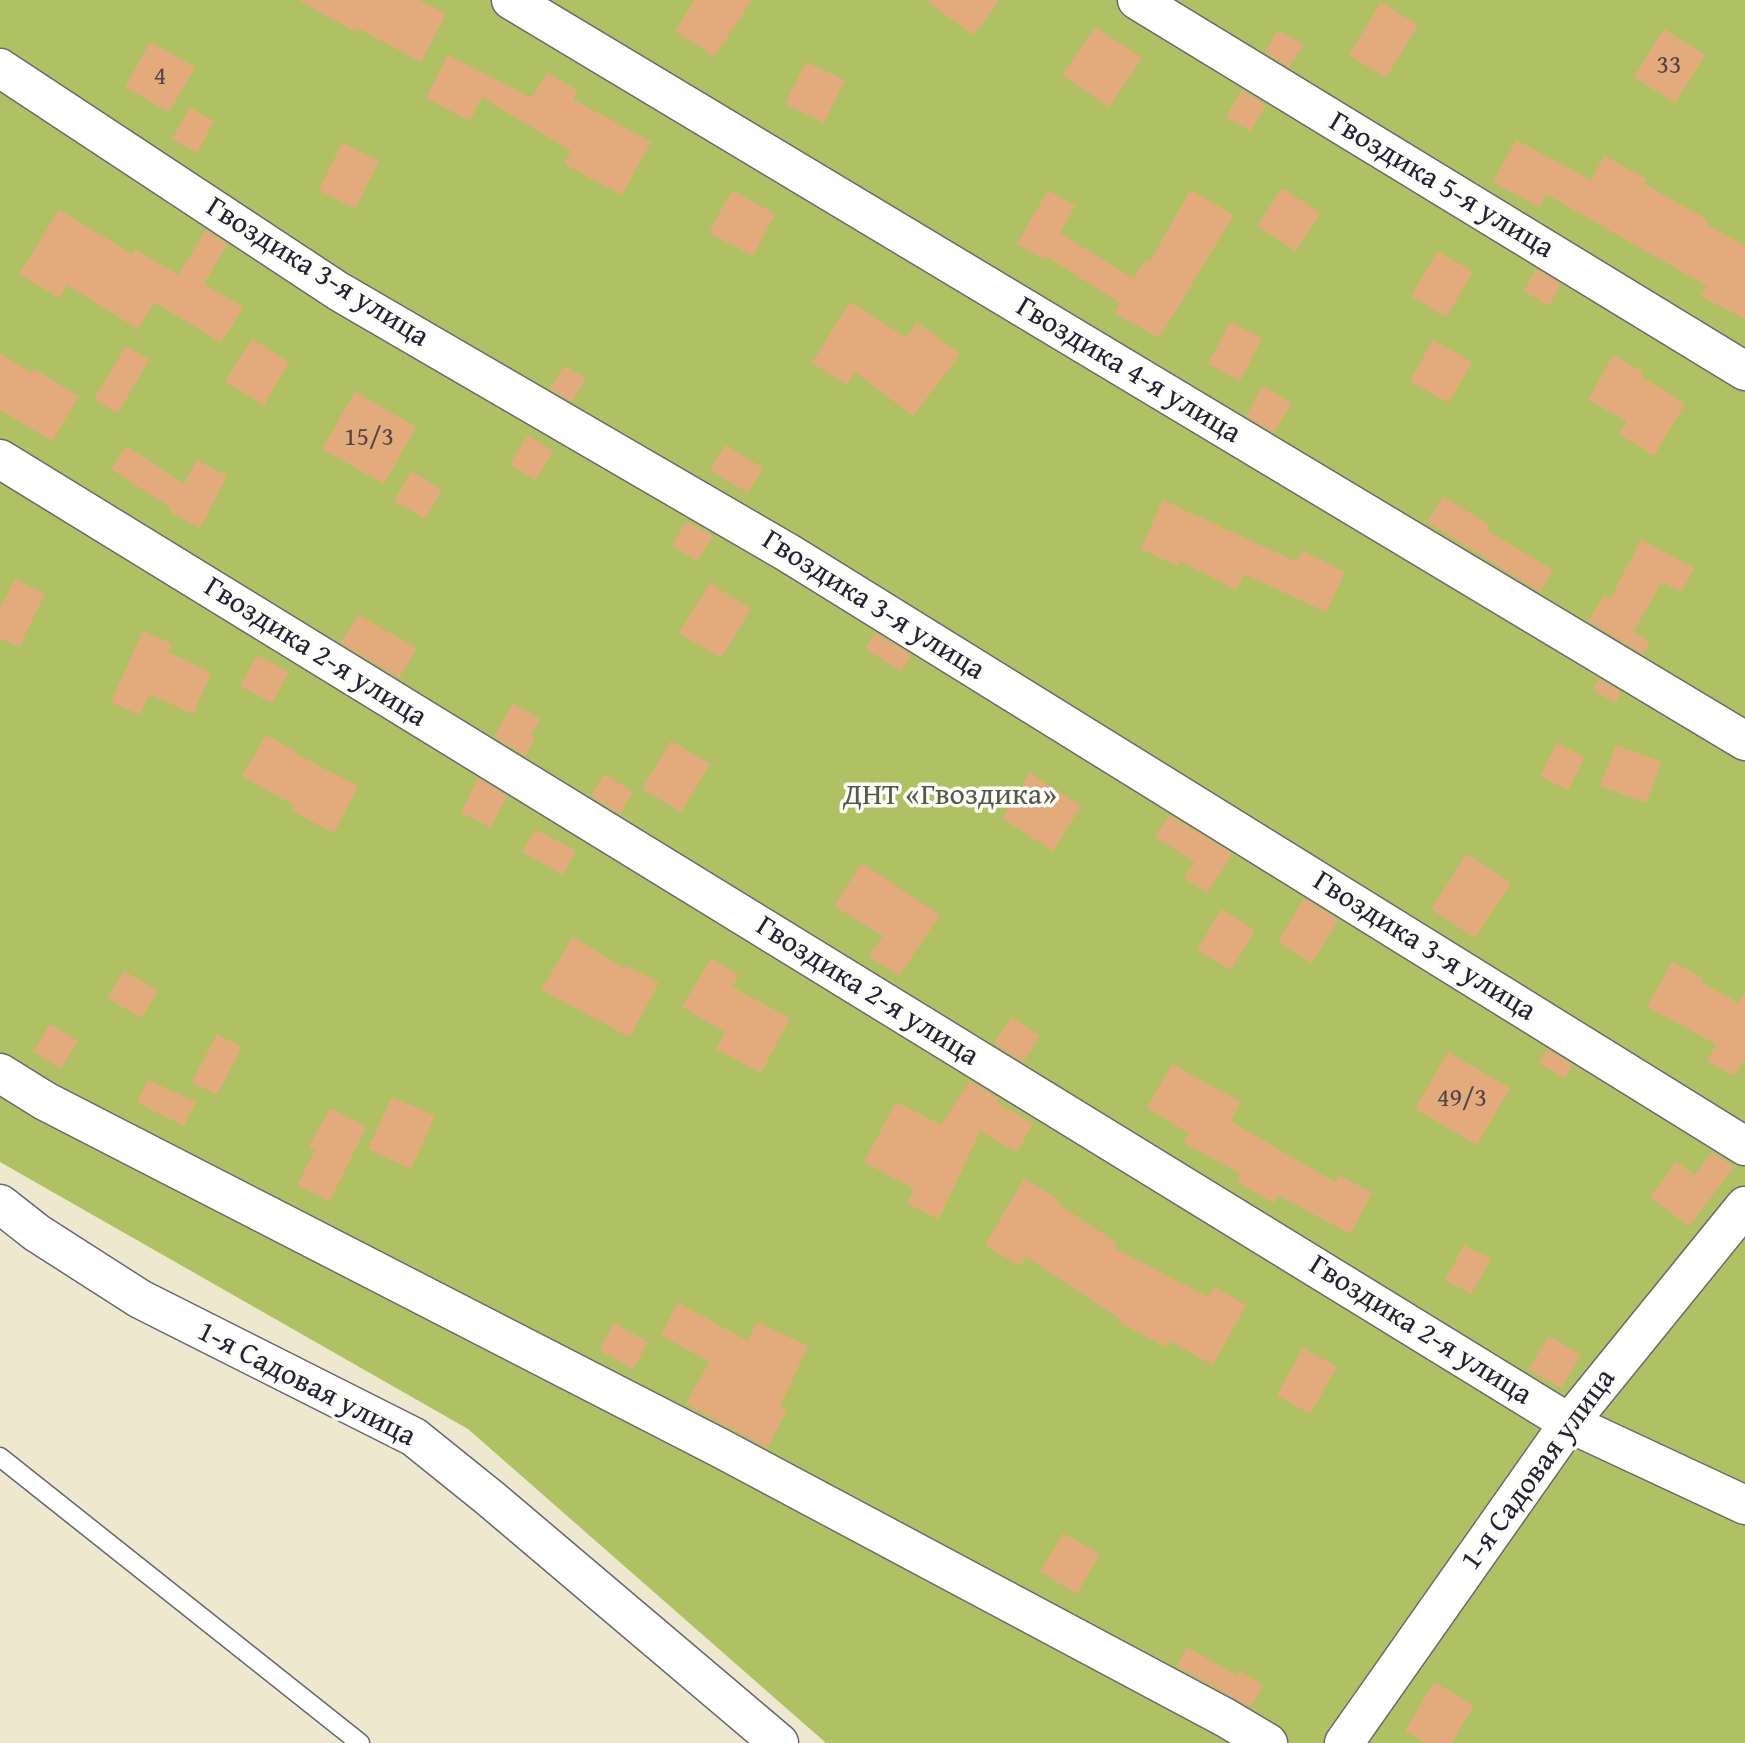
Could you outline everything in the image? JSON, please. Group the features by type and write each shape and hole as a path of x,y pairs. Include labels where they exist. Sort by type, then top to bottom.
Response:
{"street":[{"name":"Гвоздика 4-я улица","path":"511,0 1745,741"},
{"name":"Гвоздика 5-я улица","path":"1137,0 1745,371"},
{"name":"Гвоздика 3-я улица","path":"0,68 338,291 790,554 1745,1146"},
{"name":"Гвоздика 2-я улица","path":"0,459 1569,1423 1745,1505"},
{"path":"0,1073 60,1108 722,1449 1268,1743"},
{"name":"1-я Садовая улица","path":"0,1204 37,1233 140,1299 414,1437 779,1743"},
{"name":"1-я Садовая улица","path":"1344,1743 1569,1423 1745,1206"}],"lane":[{"path":"0,1457 360,1743"}],"green space":[{"name":"ДНТ «Гвоздика»","path":"0,0 1745,0 1745,1743 826,1743 468,1429 0,1162"}],"building":[{"path":"299,0 419,0 446,14 421,62 358,28 356,32"},
{"path":"695,0 752,0 714,57 675,31"},
{"path":"925,0 999,0 974,35"},
{"path":"1381,2 1418,25 1386,78 1349,55"},
{"path":"1096,27 1142,58 1109,107 1062,75"},
{"path":"1664,29 1705,55 1675,103 1634,77"},
{"path":"1278,30 1303,45 1289,67 1265,52"},
{"path":"150,42 195,67 169,112 125,87"},
{"path":"448,55 532,98 547,72 578,91 573,99 651,142 622,195 564,164 571,151 482,97 470,121 426,98"},
{"path":"806,62 845,80 824,123 785,104"},
{"path":"1242,90 1266,105 1250,131 1226,117"},
{"path":"190,108 214,121 197,153 172,139"},
{"path":"1516,140 1591,180 1604,156 1647,179 1644,184 1708,220 1706,225 1745,245 1745,319 1701,296 1707,286 1546,194 1539,207 1493,182"},
{"path":"342,143 379,161 355,209 319,190"},
{"path":"1282,188 1320,213 1296,251 1257,226"},
{"path":"732,190 775,214 753,256 709,233"},
{"path":"1048,190 1075,206 1060,233 1134,279 1145,260 1150,262 1190,190 1234,215 1159,338 1115,313 1120,303 1046,256 1044,260 1017,244"},
{"path":"59,210 132,254 135,249 178,275 206,230 227,244 204,284 243,307 221,343 155,302 138,329 67,285 59,298 19,274"},
{"path":"1438,251 1473,272 1446,317 1411,296"},
{"path":"1536,269 1561,284 1549,306 1524,291"},
{"path":"850,302 906,337 917,322 960,354 913,416 855,372 847,385 812,363"},
{"path":"1230,322 1262,338 1240,381 1208,364"},
{"path":"252,339 289,362 264,405 225,382"},
{"path":"1433,340 1472,362 1449,403 1410,381"},
{"path":"126,346 149,360 118,413 94,399"},
{"path":"0,353 31,373 34,369 79,396 52,441 0,410"},
{"path":"1613,355 1643,372 1641,376 1685,404 1654,456 1619,434 1627,421 1588,400"},
{"path":"564,366 586,378 572,402 550,389"},
{"path":"1263,386 1292,403 1274,433 1246,416"},
{"path":"355,392 416,427 384,484 322,449"},
{"path":"528,435 553,451 536,480 510,464"},
{"path":"725,445 763,468 748,493 710,470"},
{"path":"126,446 184,484 197,460 227,476 200,528 170,512 171,508 111,469"},
{"path":"411,471 442,490 425,519 394,501"},
{"path":"1443,496 1489,525 1486,530 1553,570 1540,592 1427,522"},
{"path":"1163,500 1297,562 1302,551 1345,572 1326,612 1244,574 1236,590 1180,561 1178,566 1141,549"},
{"path":"686,521 713,536 698,561 672,546"},
{"path":"1641,540 1694,568 1681,592 1662,582 1633,632 1650,642 1643,654 1588,621 1604,595 1610,599"},
{"path":"15,579 45,594 19,647 0,638 0,609"},
{"path":"710,583 751,609 721,658 679,633"},
{"path":"358,615 417,648 399,678 341,643"},
{"path":"143,631 172,644 168,652 211,673 193,714 149,694 140,715 111,702"},
{"path":"875,633 911,655 901,671 865,649"},
{"path":"257,655 289,672 272,703 240,686"},
{"path":"1599,679 1621,692 1615,703 1593,690"},
{"path":"513,703 540,719 531,735 535,738 526,756 494,737"},
{"path":"266,735 358,786 334,833 292,811 295,806 242,776"},
{"path":"671,741 710,764 681,812 642,789"},
{"path":"1557,743 1585,757 1568,790 1540,776"},
{"path":"1616,745 1661,762 1646,803 1600,786"},
{"path":"1030,773 1081,806 1053,851 1002,818"},
{"path":"604,774 633,792 620,814 591,796"},
{"path":"478,778 507,796 491,827 461,813"},
{"path":"1169,815 1233,854 1207,893 1184,878 1195,862 1155,837"},
{"path":"535,829 576,851 563,875 522,852"},
{"path":"1467,854 1511,883 1475,938 1431,909"},
{"path":"862,863 940,915 899,976 869,956 883,936 834,906"},
{"path":"1304,898 1338,920 1312,963 1278,942"},
{"path":"1221,909 1255,930 1231,970 1197,950"},
{"path":"573,937 624,968 626,966 659,982 630,1037 541,990"},
{"path":"711,958 739,975 732,987 790,1018 761,1073 716,1049 725,1032 682,1007"},
{"path":"1672,962 1703,978 1701,982 1739,1003 1745,992 1745,1059 1734,1076 1707,1061 1716,1044 1647,1007"},
{"path":"124,971 158,991 141,1018 107,998"},
{"path":"1011,1017 1040,1036 1023,1062 994,1044"},
{"path":"50,1024 78,1041 61,1069 33,1052"},
{"path":"217,1034 242,1047 217,1095 192,1082"},
{"path":"1547,1049 1573,1065 1565,1078 1539,1063"},
{"path":"1448,1052 1510,1088 1477,1145 1415,1109"},
{"path":"1172,1064 1241,1102 1230,1121 1335,1182 1339,1175 1372,1193 1350,1234 1278,1195 1274,1203 1237,1182 1241,1174 1184,1143 1189,1133 1147,1108"},
{"path":"148,1080 196,1102 184,1126 137,1102"},
{"path":"970,1081 999,1099 997,1103 1033,1124 1017,1152 980,1131 939,1219 907,1204 914,1189 864,1162 896,1102 941,1125"},
{"path":"392,1097 435,1116 411,1169 368,1149"},
{"path":"330,1108 366,1127 330,1201 297,1185 315,1150 309,1147"},
{"path":"1712,1152 1734,1167 1689,1226 1650,1197 1676,1162 1695,1175"},
{"path":"1024,1179 1060,1200 1058,1204 1117,1243 1114,1248 1208,1297 1214,1287 1246,1305 1213,1365 1170,1341 1166,1347 1118,1322 1120,1319 1026,1257 1020,1266 985,1245"},
{"path":"1464,1245 1491,1259 1471,1294 1445,1280"},
{"path":"678,1303 748,1341 757,1322 808,1346 780,1406 787,1410 767,1448 686,1404 709,1362 661,1335"},
{"path":"614,1323 648,1342 633,1369 599,1350"},
{"path":"1549,1336 1581,1355 1561,1388 1528,1369"},
{"path":"1303,1348 1337,1367 1310,1414 1277,1395"},
{"path":"1063,1533 1100,1554 1077,1594 1040,1572"},
{"path":"1187,1647 1236,1675 1239,1671 1263,1685 1250,1707 1176,1666"},
{"path":"1434,1682 1474,1705 1452,1743 1426,1743 1405,1731"}]}
